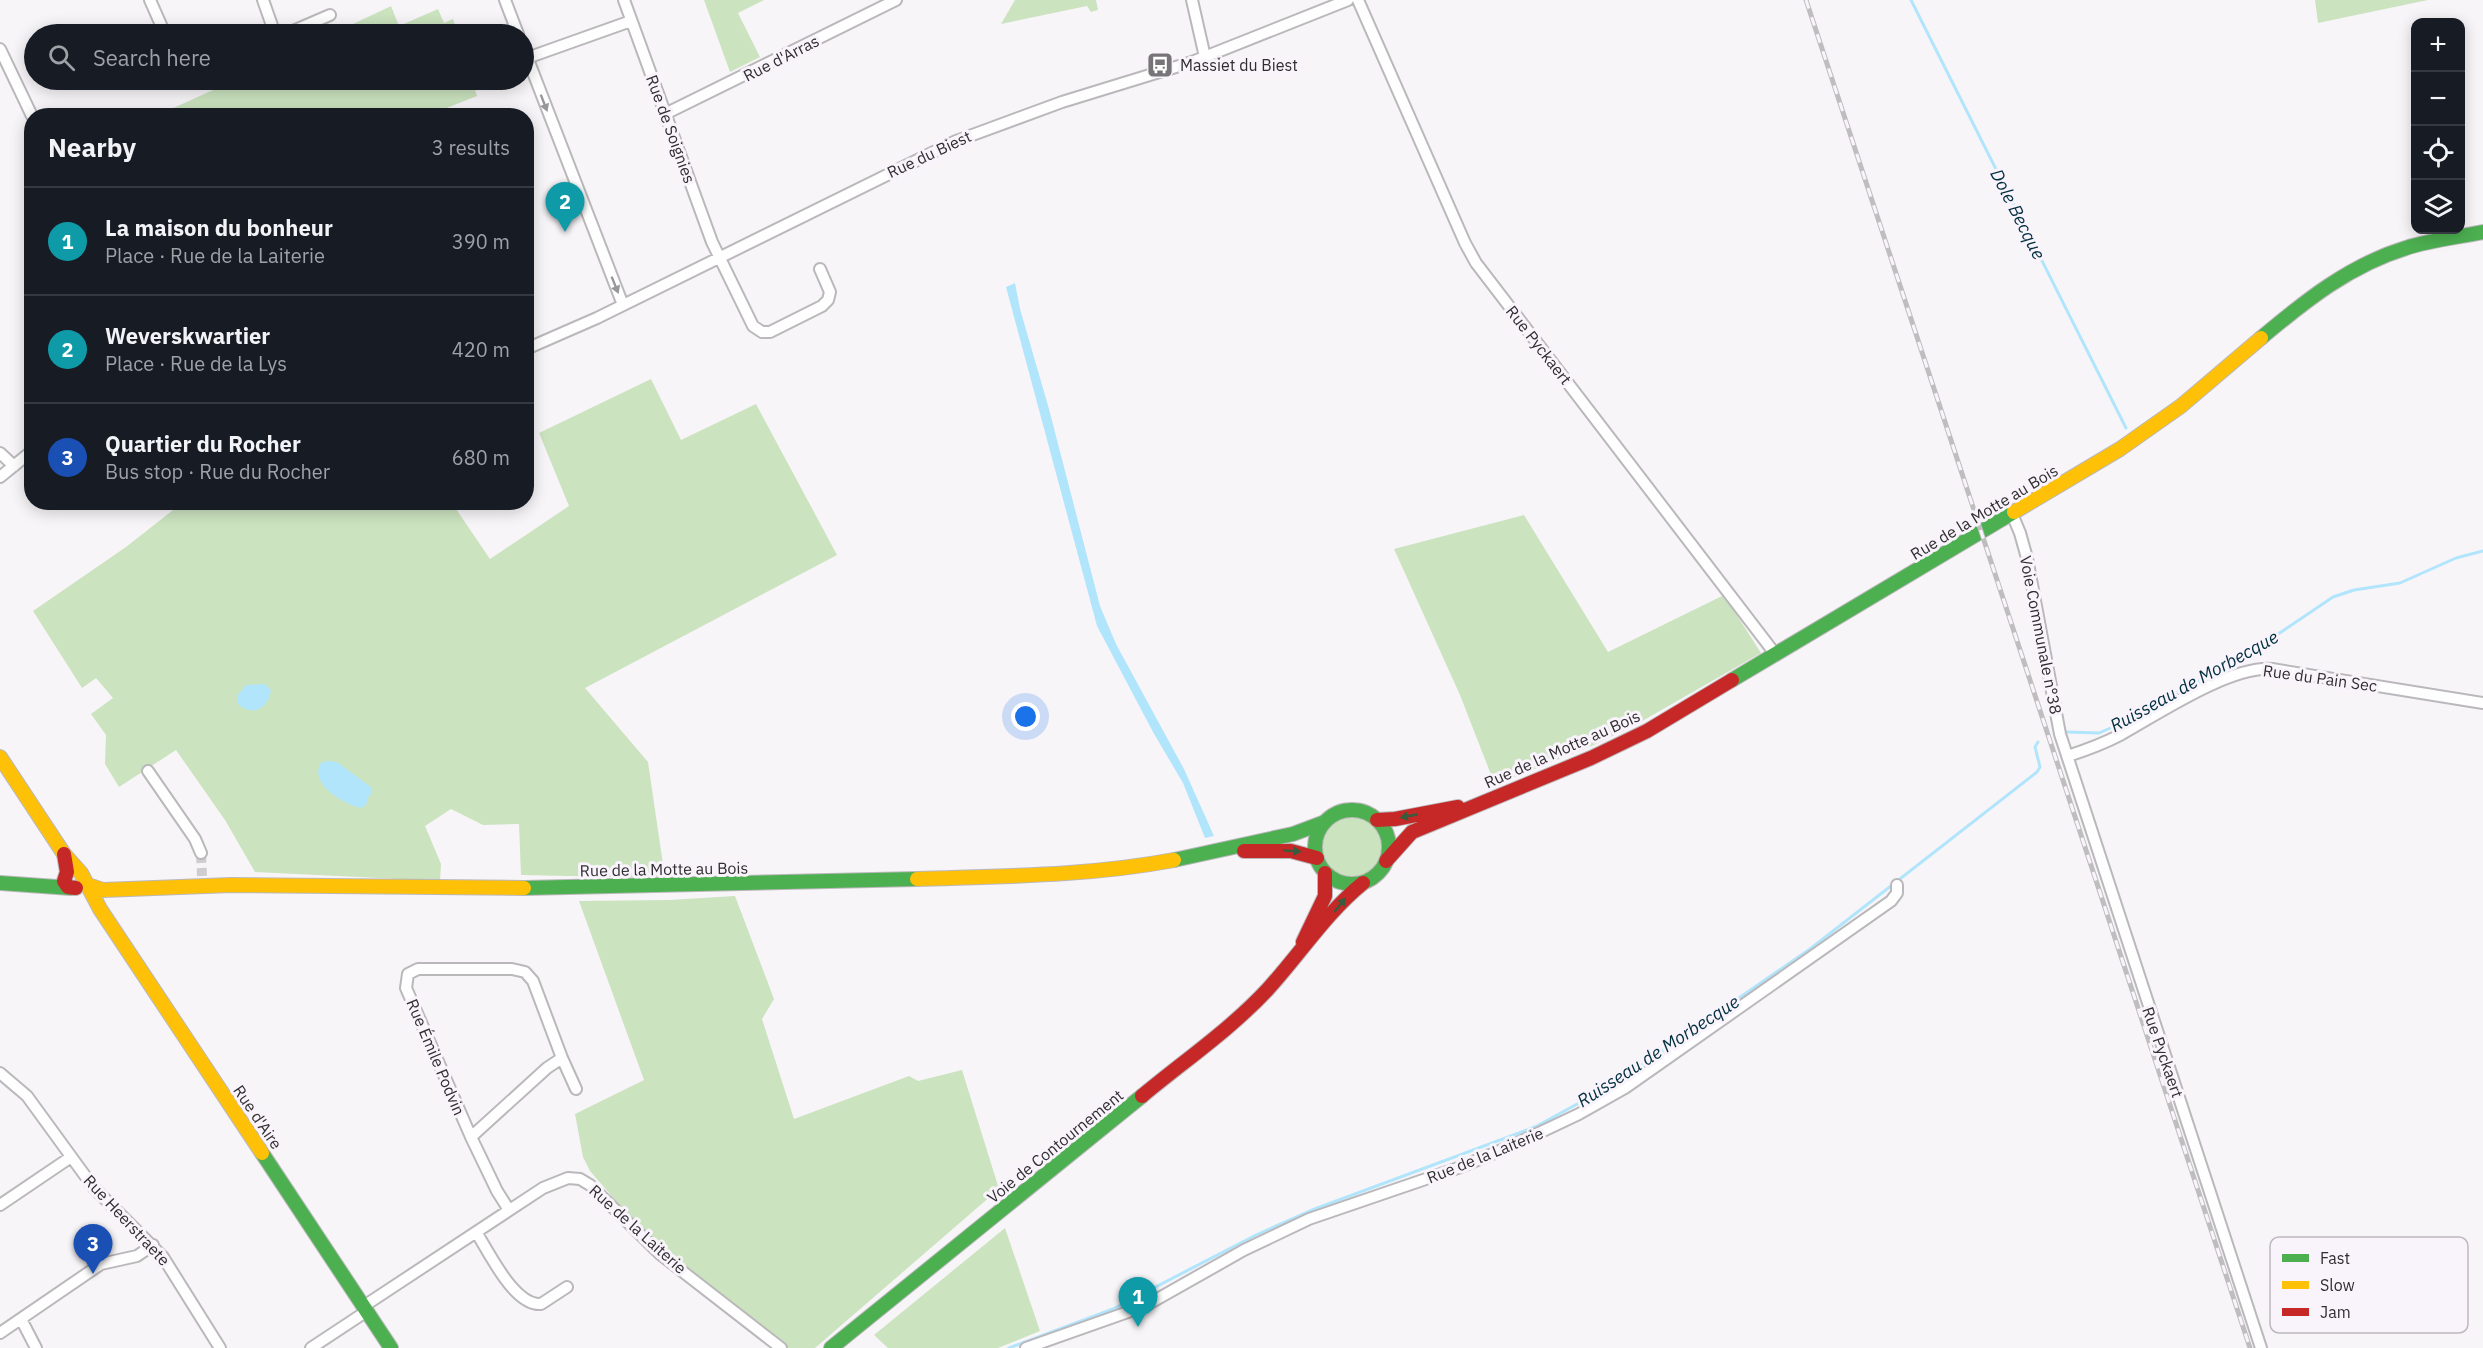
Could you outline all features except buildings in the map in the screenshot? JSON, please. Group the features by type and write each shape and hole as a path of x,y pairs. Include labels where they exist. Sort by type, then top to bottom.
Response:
{"main road":[{"name":"Rue de la Motte au Bois","path":"1386,861 1399,844 1413,832 1483,801 1568,768 1633,738 2012,514 2150,429 2302,304 2334,282 2372,261 2406,248 2483,232"},
{"name":"Rue d'Aire","path":"0,757 83,886 391,1348"},
{"name":"Rue de la Motte au Bois","path":"1377,820 1395,819 1483,801"},
{"path":"1352,810 1365,813 1377,820 1388,839 1386,861 1378,873 1347,896 1292,962 1323,903 1327,889 1325,873 1317,858 1315,842 1319,829 1335,814 1352,810"},
{"name":"Rue de la Motte au Bois","path":"0,883 83,886 202,881 557,888 1025,877 1126,868 1224,851 1305,831 1325,822"},
{"name":"Rue de la Motte au Bois","path":"1224,851 1294,851 1317,858"},
{"path":"1325,873 1341,883 1363,883"},
{"name":"Voie de Contournement","path":"831,1348 1228,1027 1264,994 1292,962"}],"street":[{"path":"150,0 161,24"},
{"path":"263,0 271,24"},
{"path":"505,0 514,24"},
{"name":"Rue de Soignies","path":"624,0 718,257 751,323 762,332 770,332 825,303 830,292 819,269"},
{"name":"Rue d'Arras","path":"666,114 896,0"},
{"path":"1192,0 1205,57"},
{"name":"Rue du Biest","path":"534,345 622,305 906,164 976,132 1205,57 1348,0"},
{"name":"Rue Pyckaert","path":"1358,0 1465,243 1476,263 1776,655"},
{"path":"309,24 330,15"},
{"path":"534,50 631,21"},
{"path":"2,57 28,108"},
{"path":"534,76 622,305"},
{"path":"0,453 14,465"},
{"path":"0,477 24,457"},
{"name":"Voie Communale n°38","path":"2012,514 2027,558 2057,720 2068,756"},
{"name":"Rue du Pain Sec","path":"2068,756 2109,740 2234,674 2258,669 2272,669 2483,703"},
{"name":"Rue Pyckaert","path":"2068,756 2148,1009 2261,1348"},
{"path":"148,771 195,839 201,853"},
{"name":"Rue de la Laiterie","path":"1026,1348 1145,1306 1244,1250 1309,1219 1468,1164 1521,1142 1588,1109 1625,1088 1891,901 1897,892 1897,885"},
{"name":"Rue Émile Podvin","path":"509,1210 497,1191 471,1137 406,988 406,978 418,969 500,969 525,972 533,981 576,1089"},
{"name":"Rue Émile Podvin","path":"471,1137 550,1065 562,1058"},
{"name":"Rue Heerstraete","path":"0,1073 27,1096 99,1194 153,1245 174,1271 220,1348"},
{"path":"0,1204 71,1157"},
{"name":"Rue de la Laiterie","path":"311,1348 509,1210 557,1180 568,1178 585,1182 600,1193 660,1254 781,1348"},
{"path":"476,1232 514,1290 524,1300 541,1304 567,1287"},
{"path":"0,1333 101,1263 137,1256 153,1245"},
{"path":"21,1319 36,1348"}],"green space":[{"path":"704,0 764,0 738,13 760,57 730,72"},
{"path":"1015,0 1096,0 1098,10 1091,12 1087,6 1001,24"},
{"path":"2315,0 2428,0 2318,23"},
{"path":"391,6 398,24 353,24"},
{"path":"438,9 444,23 453,19 455,24 404,24"},
{"path":"213,90 475,90 477,96 447,108 173,108"},
{"path":"651,379 681,440 756,404 837,555 585,688 648,762 665,878 521,875 519,824 483,825 451,809 425,826 441,864 440,881 255,872 225,820 176,750 119,787 105,764 106,735 91,714 113,698 96,678 82,688 33,611 126,547 173,510 457,510 490,559 569,506 539,433"},
{"path":"1524,515 1608,652 1724,595 1761,653 1637,724 1594,745 1495,785 1460,695 1394,549"},
{"path":"1353,817 1370,822 1375,826 1379,831 1384,848 1379,865 1375,870 1370,874 1353,879 1336,874 1331,870 1327,865 1322,848 1327,831 1331,826 1336,822"},
{"path":"735,896 774,999 762,1019 794,1119 909,1076 918,1081 962,1070 999,1189 815,1348 788,1348 691,1274 647,1237 590,1171 583,1157 575,1114 644,1080 579,901 669,900"},
{"path":"1005,1228 1040,1331 998,1348 888,1348 874,1335"}],"water":[{"path":"1015,283 1100,606 1116,644 1184,769 1214,836 1205,838 1183,783 1153,732 1097,626 1006,287"},
{"path":"265,684 271,690 263,707 248,710 237,703 237,696 246,685"},
{"path":"322,762 337,762 372,788 372,795 369,795 367,803 362,808 346,803 323,785 318,770"}],"waterway":[{"name":"Dole Becque","path":"1911,0 2126,428"},
{"name":"Ruisseau de Morbecque","path":"2067,732 2099,733 2115,726 2247,655 2333,597 2354,590 2400,583 2456,558 2483,551"},
{"name":"Ruisseau de Morbecque","path":"1009,1348 1113,1309 1256,1235 1312,1210 1535,1127 1614,1084 1810,949 2037,772 2040,767 2035,747 2038,742"}],"tunnel":[{"path":"201,853 202,876"}],"railway":[{"path":"1806,0 2250,1348"}],"traffic: fast":[{"path":"2261,338 2311,298 2366,264 2415,245 2483,232"},
{"path":"1732,680 2014,512"},
{"path":"1352,810 1373,816 1383,826 1389,847 1383,868 1373,878 1352,884 1331,878 1321,868 1315,847 1321,826 1331,816 1352,810"},
{"path":"1174,860 1293,834 1325,822"},
{"path":"524,888 917,879"},
{"path":"0,883 71,888"},
{"path":"831,1348 1142,1096"},
{"path":"262,1153 391,1348"}],"traffic: slow":[{"path":"2014,512 2120,449 2181,406 2261,338"},
{"path":"0,757 64,854 81,873 100,909 262,1153"},
{"path":"917,879 1078,872 1174,860"},
{"path":"88,885 103,890 231,885 524,888"}],"traffic: jam":[{"path":"1386,861 1412,832 1591,758 1647,731 1732,680"},
{"path":"1377,820 1395,819 1458,807"},
{"path":"1244,851 1291,851 1317,858"},
{"path":"64,854 67,872 64,881 68,887 76,888"},
{"path":"1303,942 1325,896 1325,873"},
{"path":"1142,1096 1254,1004 1337,907 1363,883"}],"place":[{"name":"Massiet du Biest","path":"1160,65"},
{"name":"Weverskwartier","path":"565,232"},
{"name":"Quartier du Rocher","path":"93,1274"},
{"name":"La maison du bonheur","path":"1138,1327"}]}
